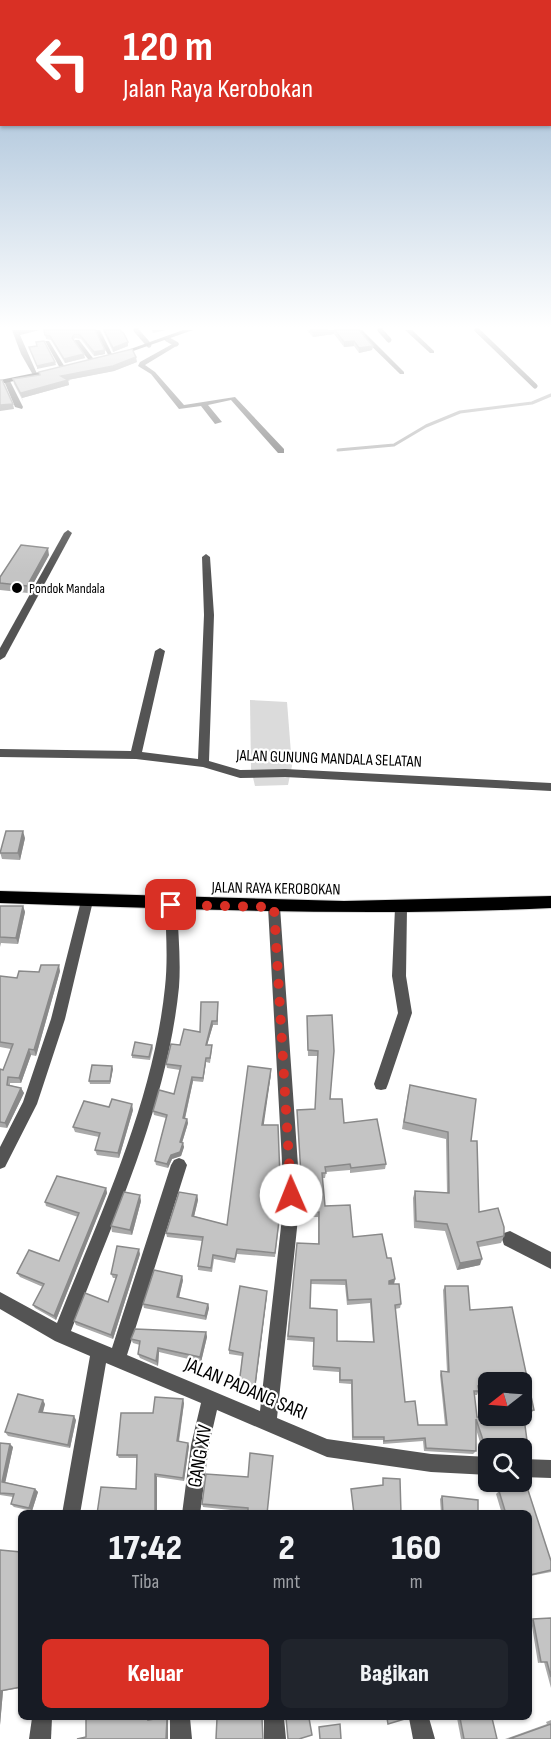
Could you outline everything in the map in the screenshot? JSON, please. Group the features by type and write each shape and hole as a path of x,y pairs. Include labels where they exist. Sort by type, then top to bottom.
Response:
{"main road":[{"name":"JALAN RAYA KEROBOKAN","path":"0,897 274,907 401,908 551,902"}],"street":[{"path":"209,411 218,422"},
{"path":"246,411 281,451"},
{"path":"0,657 68,533"},
{"path":"203,764 209,615 206,557"},
{"path":"136,755 160,651"},
{"name":"JALAN GUNUNG MANDALA SELATAN","path":"0,753 136,755 203,764 252,775 285,773 551,787"},
{"path":"0,1162 30,1104 58,1019 87,900"},
{"path":"61,1335 137,1133 152,1084 172,984 171,905"},
{"path":"268,1423 291,1209 274,907"},
{"path":"381,1084 405,1013 399,976 401,908"},
{"path":"117,1360 179,1165"},
{"path":"510,1239 551,1261"},
{"name":"JALAN PADANG SARI","path":"0,1300 61,1335 327,1448 431,1463 478,1465"},
{"path":"71,1510 99,1351"},
{"name":"GANG XIV","path":"192,1510 200,1445 211,1398"},
{"path":"532,1468 551,1469"},
{"path":"40,1739 42,1720"},
{"path":"180,1720 181,1739"},
{"path":"274,1720 275,1739"},
{"path":"419,1720 424,1739"}],"shaded area":[{"path":"250,700 287,702 292,766 288,785 255,786 251,769"}],"building":[{"path":"21,545 48,548 27,586 0,583 0,577"},
{"path":"6,831 23,831 18,853 0,853"},
{"path":"0,906 23,906 16,938 0,937"},
{"path":"41,965 59,965 34,1050 29,1049 19,1078 8,1077 7,1085 21,1088 5,1123 0,1122 0,1069 3,1070 13,1044 0,1042 0,976 17,978 19,971 39,972"},
{"path":"201,1002 218,1002 217,1021 212,1021 206,1045 212,1045 210,1058 206,1058 203,1078 192,1077 183,1118 187,1119 180,1142 183,1143 180,1152 171,1155 167,1164 155,1161 167,1115 153,1111 159,1090 174,1094 181,1066 166,1064 171,1044 180,1045 184,1029 200,1032"},
{"path":"332,1015 334,1051 330,1099 342,1099 344,1123 377,1119 386,1164 351,1168 350,1164 325,1167 326,1173 322,1173 325,1206 350,1205 353,1237 382,1234 387,1258 391,1258 395,1279 389,1281 389,1284 399,1284 401,1304 395,1305 405,1402 415,1401 418,1425 447,1425 441,1371 449,1372 445,1286 468,1286 470,1310 512,1307 526,1372 478,1372 478,1391 474,1391 478,1417 478,1425 476,1419 476,1451 426,1448 425,1438 384,1441 384,1437 353,1437 352,1380 340,1380 340,1368 313,1366 314,1338 288,1336 297,1243 319,1244 319,1212 301,1213 297,1110 315,1109 318,1051 308,1050 307,1016","holes":["311,1280 346,1280 348,1300 371,1299 374,1342 337,1341 337,1310 310,1308"]},
{"path":"135,1042 152,1045 149,1057 132,1055"},
{"path":"92,1065 112,1066 110,1081 89,1081"},
{"path":"248,1066 271,1069 262,1125 278,1125 281,1204 275,1253 237,1249 235,1259 213,1255 211,1268 198,1266 203,1237 166,1233 179,1192 197,1195 192,1216 227,1225"},
{"path":"410,1085 476,1099 471,1141 477,1141 479,1212 498,1208 504,1227 504,1236 477,1242 482,1259 460,1263 447,1224 416,1221 415,1191 449,1193 448,1132 404,1122"},
{"path":"112,1099 132,1104 118,1153 95,1150 100,1133 73,1127 84,1101 109,1107"},
{"path":"57,1176 106,1188 54,1316 33,1305 44,1284 17,1273 29,1250 59,1261 79,1213 45,1202"},
{"path":"124,1192 140,1195 130,1230 111,1226"},
{"path":"117,1246 139,1249 111,1335 74,1321 85,1293 108,1302 117,1275 111,1274"},
{"path":"154,1270 182,1276 177,1297 208,1304 205,1316 143,1304"},
{"path":"240,1286 267,1291 254,1393 238,1392 243,1353 229,1350"},
{"path":"135,1329 206,1332 200,1357 158,1348 156,1361 138,1354 140,1341 131,1339"},
{"path":"18,1394 43,1400 39,1412 74,1416 68,1445 5,1432"},
{"path":"155,1397 183,1399 177,1441 188,1443 183,1478 155,1474 155,1510 98,1510 101,1487 136,1489 137,1455 117,1455 121,1413 153,1413"},
{"path":"478,1426 525,1426 527,1438 482,1438"},
{"path":"0,1443 10,1444 2,1482 35,1489 29,1508 11,1504 14,1494 0,1493"},
{"path":"250,1453 273,1456 267,1510 202,1504 206,1474 248,1477"},
{"path":"383,1478 400,1479 401,1510 354,1510 351,1489 383,1485"},
{"path":"499,1492 529,1492 551,1561 551,1570 532,1575 532,1510 505,1510"},
{"path":"442,1496 478,1500 478,1510 443,1510"},
{"path":"0,1550 18,1552 18,1688 0,1691"},
{"path":"551,1618 551,1677 547,1662 541,1662 533,1619"},
{"path":"86,1720 167,1720 166,1739 77,1739 86,1737"},
{"path":"217,1720 262,1720 263,1739 216,1739"},
{"path":"286,1720 309,1720 312,1735 299,1739 288,1739"},
{"path":"387,1720 401,1720 388,1724"},
{"path":"460,1720 492,1720 497,1739 464,1739"},
{"path":"340,1724 341,1739 320,1739 319,1727"},
{"path":"551,1724 551,1739 509,1739"}],"waterway":[{"path":"338,450 394,445 426,426 467,411"}],"place":[{"name":"Pondok Mandala","path":"17,588"}],"route":[{"path":"171,905 274,907 291,1195"}]}
